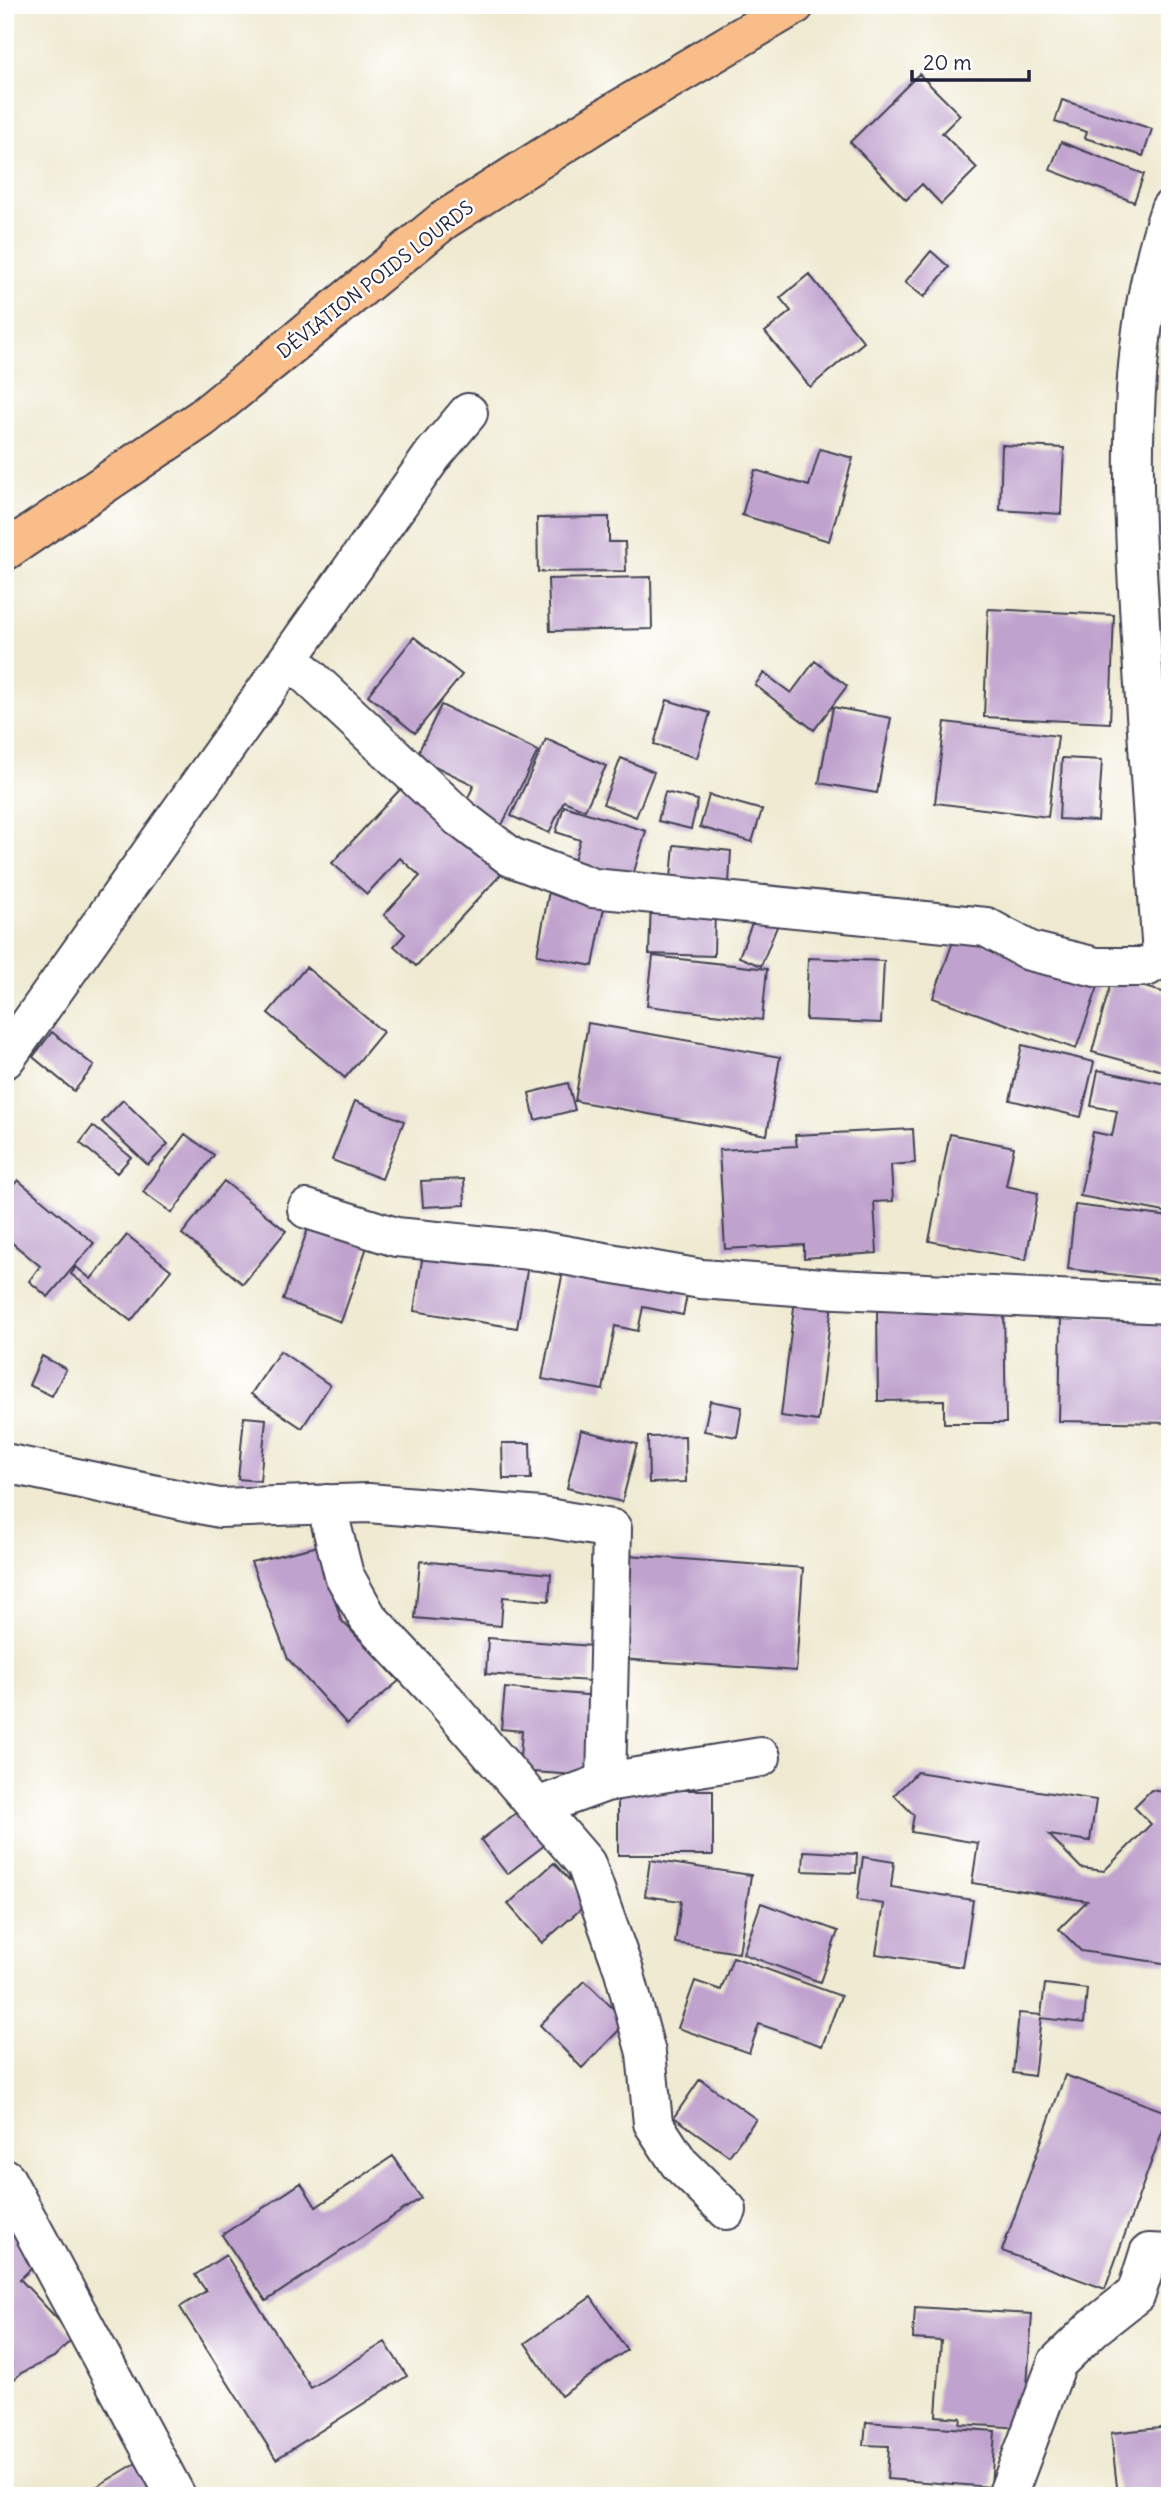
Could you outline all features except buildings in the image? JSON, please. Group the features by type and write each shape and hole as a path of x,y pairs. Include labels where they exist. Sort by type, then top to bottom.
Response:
{"main road":[{"name":"DÉVIATION POIDS LOURDS","path":"5,551 202,418 444,220 603,119 795,5"}],"street":[{"path":"290,659 460,818 511,857 593,888 986,928 1030,951 1096,967 1146,967 1166,954 1136,559 1134,387 1160,237 1170,209"},
{"path":"5,1059 433,455 468,413"},
{"path":"307,1209 396,1237 541,1251 701,1279 837,1289 1170,1304"},
{"path":"5,1463 219,1508 368,1503 541,1517 612,1529 606,1782"},
{"path":"326,1504 344,1575 368,1618 445,1700 586,1864 624,1972 646,2053 653,2123 679,2163 727,2210"},
{"path":"537,1807 606,1782 761,1757"},
{"path":"5,2178 176,2496"},
{"path":"1007,2496 1057,2363 1093,2328 1136,2294 1149,2253 1170,2254"}]}
